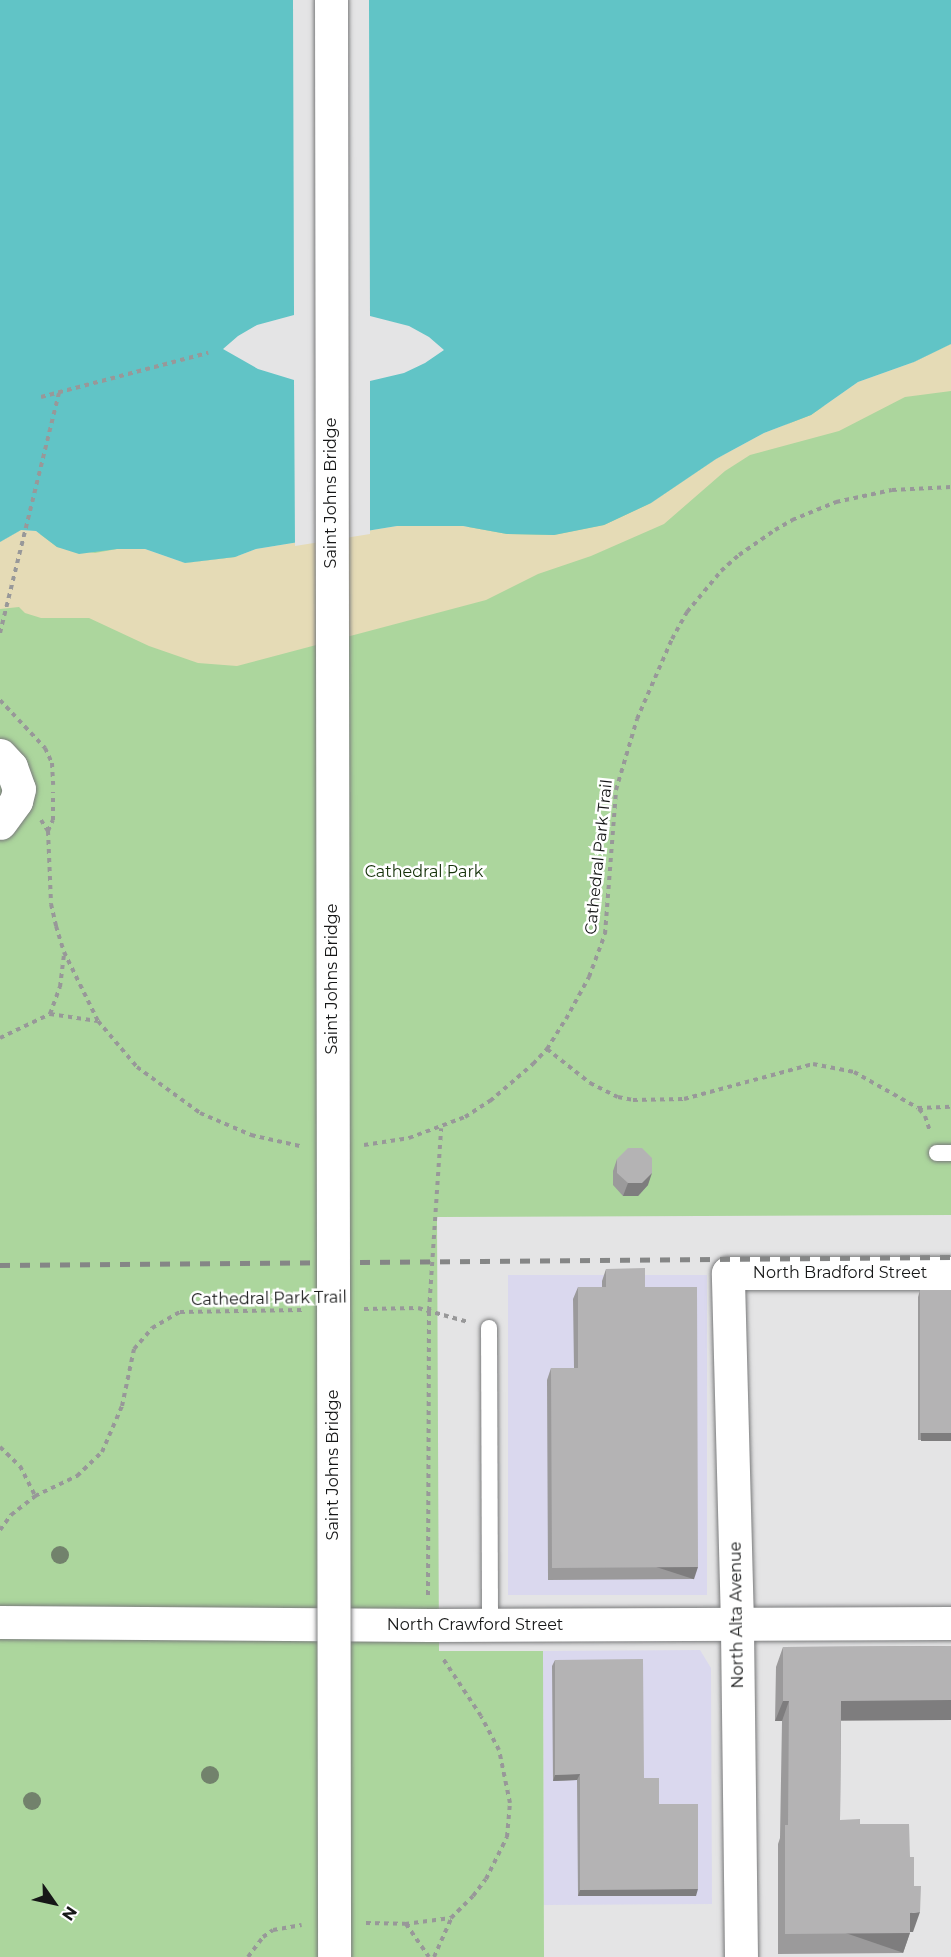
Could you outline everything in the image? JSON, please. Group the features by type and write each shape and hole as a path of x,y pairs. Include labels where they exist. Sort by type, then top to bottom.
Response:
{"street":[{"name":"Saint Johns Bridge","path":"331,0 334,1957"},
{"path":"0,755 11,767 19,789 16,801 0,823"},
{"name":"North Bradford Street","path":"728,1273 951,1273"},
{"name":"North Alta Avenue","path":"728,1273 737,1624 741,1957"},
{"name":"North Crawford Street","path":"0,1622 490,1625 951,1623"}],"lane":[{"path":"489,1328 490,1625"}],"path":[{"path":"41,398 208,353"},
{"path":"0,633 60,393"},
{"name":"Cathedral Park Trail","path":"358,1146 409,1138 441,1128 490,1101 547,1049 590,977 605,934 613,814 622,764 656,672 687,612 721,571 739,555 792,520 836,502 884,491 915,487 951,487"},
{"path":"48,831 51,904 64,952 98,1022 137,1067 200,1113 251,1135 284,1144 309,1147"},
{"path":"50,1014 60,987 64,952"},
{"path":"0,1038 50,1014 98,1022"},
{"path":"547,1049 590,1083 618,1097 633,1100 684,1099 813,1064 854,1072 918,1108 951,1107"},
{"path":"428,1599 429,1311 441,1128"},
{"name":"Cathedral Park Trail","path":"363,1309 418,1308 489,1328"},
{"name":"Cathedral Park Trail","path":"0,1530 11,1515 35,1496 77,1476 102,1452 122,1406 134,1349 140,1339 158,1323 180,1312 306,1310"},
{"path":"0,1447 20,1466 35,1496"},
{"path":"434,1957 451,1918 473,1896 500,1855 507,1837 510,1803 499,1750 481,1716 440,1654"},
{"path":"360,1923 405,1924 451,1918"},
{"path":"405,1924 429,1957"},
{"path":"248,1957 264,1937 273,1930 304,1925"}],"shaded area":[{"path":"508,1275 707,1275 707,1595 508,1595"},
{"path":"700,1650 711,1668 712,1904 544,1905 543,1651"}],"green space":[{"name":"Cathedral Park","path":"951,344 951,1215 437,1217 439,1651 543,1651 544,1957 0,1957 0,542 21,530 185,563 651,503 716,459"}],"sand":[{"path":"951,344 951,391 905,397 839,431 750,455 725,471 664,524 591,556 538,574 486,600 237,666 198,663 149,646 89,618 41,618 25,613 19,607 0,609 0,542 21,530 36,531 57,547 95,553 117,549 145,549 185,563 235,557 256,549 397,526 463,526 507,534 554,535 604,525 651,503 716,459 764,433 811,415 858,382 914,362"}],"water":[{"path":"0,0 951,0 951,344 914,362 858,382 811,415 764,433 716,459 651,503 604,525 554,535 507,534 463,526 397,526 256,549 235,557 185,563 145,549 117,549 79,554 57,547 36,531 21,530 0,542"}],"pier":[{"path":"293,0 369,0 370,316 409,326 429,337 444,350 404,373 370,381 370,534 295,546 294,380 258,369 223,349 238,336 257,325 294,315"}],"building":[{"path":"628,1148 642,1148 652,1158 652,1173 642,1183 628,1183 617,1173 617,1159"},
{"path":"645,1268 645,1287 697,1287 698,1567 552,1568 551,1368 578,1368 578,1287 606,1287 606,1269"},
{"path":"920,1290 951,1290 951,1433 920,1433"},
{"path":"951,1646 951,1700 841,1701 840,1820 860,1819 860,1824 909,1824 910,1857 914,1857 914,1886 921,1886 920,1912 910,1913 910,1933 785,1934 785,1825 788,1825 789,1701 783,1701 783,1647"},
{"path":"643,1659 644,1778 659,1778 659,1804 698,1804 698,1889 580,1890 580,1774 555,1775 555,1660"}],"railway":[{"path":"0,1265 951,1257"}]}
